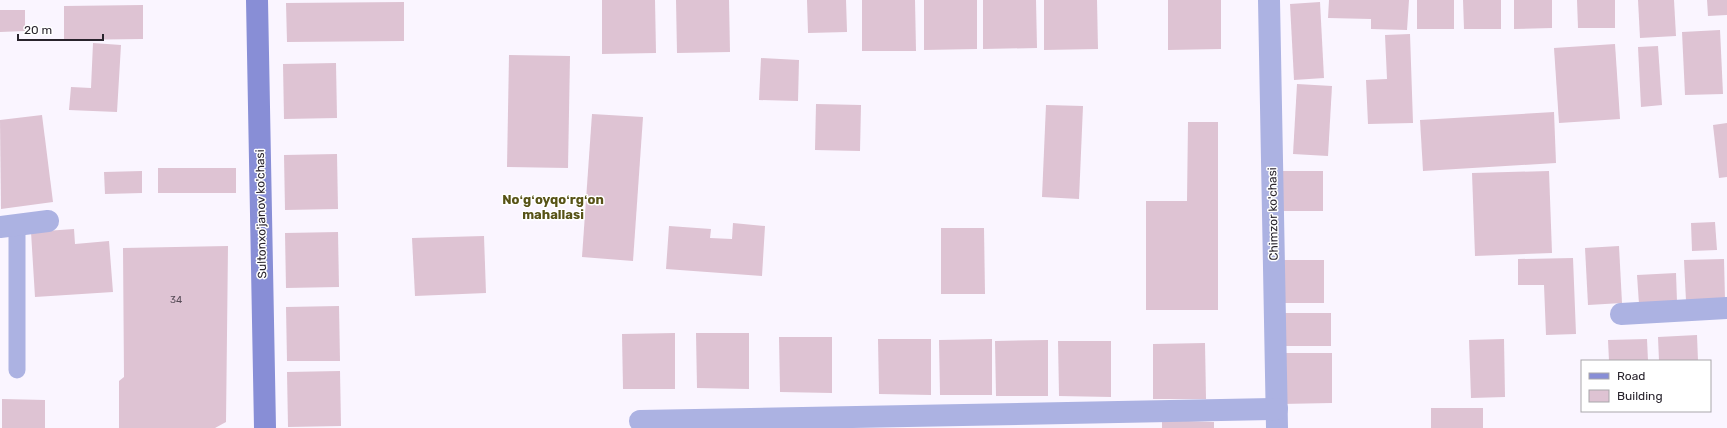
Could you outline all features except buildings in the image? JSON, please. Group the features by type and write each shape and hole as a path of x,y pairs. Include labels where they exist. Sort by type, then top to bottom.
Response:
{"street":[{"name":"Sultonxo'janov ko'chasi","path":"257,0 265,428"},
{"name":"Chimzor ko'chasi","path":"1269,0 1277,419"},
{"path":"8,226 48,221"},
{"path":"1621,314 1727,308"},
{"path":"640,421 1277,419"}],"lane":[{"path":"8,226 17,370"}],"district":[{"name":"Noʻgʻoyqoʻrgʻon mahallasi","path":"553,206"}]}
